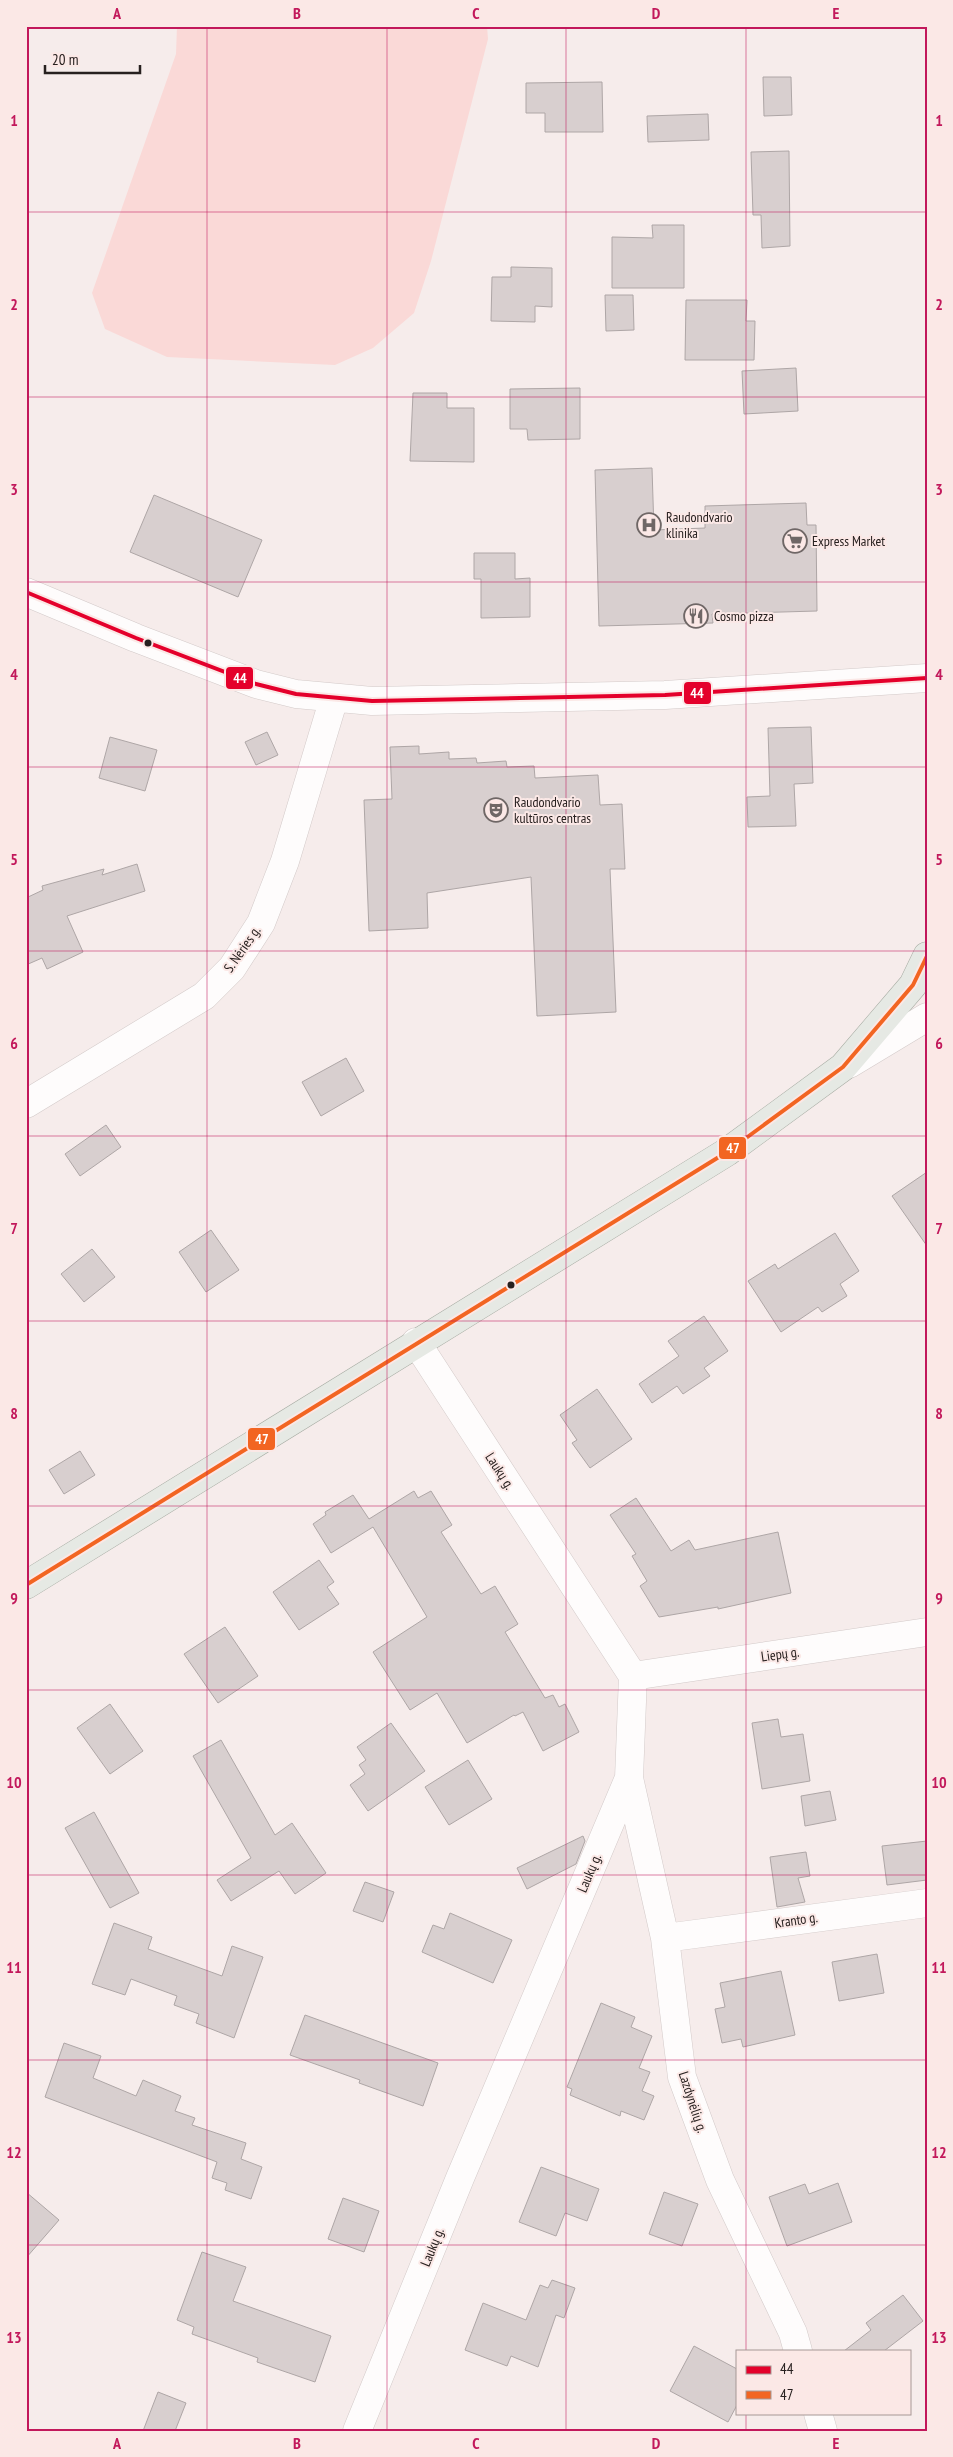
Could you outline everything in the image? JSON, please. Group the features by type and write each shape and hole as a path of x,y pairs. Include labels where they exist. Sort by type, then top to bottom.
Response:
{"main road":[{"path":"26,1585 726,1152 843,1067 913,985 927,956"}],"street":[{"path":"26,592 256,684 296,694 334,698 372,701 665,696 927,678"},
{"name":"S. Nėries g.","path":"26,1104 204,996 232,968 261,923 285,861 334,698"},
{"path":"843,1067 927,1016"},
{"name":"Laukų g.","path":"358,2431 460,2178 629,1778 633,1676 416,1342"},
{"name":"Liepų g.","path":"633,1676 927,1632"},
{"name":"Lazdynėlių g.","path":"629,1778 666,1938 682,2077 720,2180 793,2333 798,2350"},
{"name":"Kranto g.","path":"666,1938 927,1903"},
{"path":"818,2414 823,2431"}],"shaded area":[{"path":"177,26 487,26 488,39 431,261 414,313 373,348 335,365 167,357 105,329 92,293 176,54"}],"building":[{"path":"763,77 791,77 792,115 764,116"},
{"path":"602,82 603,132 545,132 545,113 526,113 526,83"},
{"path":"708,114 709,140 648,142 647,116"},
{"path":"789,151 790,246 762,248 761,215 753,215 751,152"},
{"path":"652,225 684,225 684,288 612,288 612,237 653,238"},
{"path":"511,267 552,268 552,307 535,306 535,322 491,321 492,277 511,277"},
{"path":"605,295 633,295 634,330 606,331"},
{"path":"686,300 747,300 746,321 755,321 754,360 685,360"},
{"path":"796,368 798,411 744,414 742,371"},
{"path":"580,388 580,439 528,440 527,429 510,429 510,389"},
{"path":"413,393 447,393 447,408 474,408 474,462 410,461"},
{"path":"652,468 654,530 705,528 705,506 806,503 807,525 816,525 817,611 712,614 713,623 599,626 595,470"},
{"path":"154,495 262,540 238,597 130,552"},
{"path":"474,553 515,553 515,579 530,578 530,617 481,618 481,579 474,579"},
{"path":"811,727 813,783 794,784 796,826 748,827 747,797 770,796 768,728"},
{"path":"267,732 278,755 256,765 245,742"},
{"path":"110,737 157,750 145,791 99,778"},
{"path":"419,746 419,754 449,752 449,759 476,758 477,763 506,761 507,767 534,766 535,778 598,775 600,805 622,804 625,869 610,869 616,1012 537,1016 531,877 427,893 428,928 369,931 364,800 392,799 390,747"},
{"path":"137,864 145,891 67,916 83,952 47,969 42,958 26,965 26,898 43,890 42,886 104,869 102,875"},
{"path":"346,1058 364,1091 321,1116 302,1082"},
{"path":"106,1125 121,1147 80,1176 65,1154"},
{"path":"927,1172 927,1246 892,1196"},
{"path":"211,1230 239,1270 206,1292 179,1252"},
{"path":"835,1233 859,1271 840,1284 847,1296 822,1312 818,1307 781,1332 748,1281 775,1264 778,1269"},
{"path":"92,1249 115,1277 84,1302 61,1274"},
{"path":"704,1316 728,1351 704,1368 710,1376 683,1394 677,1386 652,1403 639,1384 679,1356 668,1341"},
{"path":"597,1389 632,1439 590,1468 572,1443 577,1440 560,1415"},
{"path":"80,1451 95,1475 64,1494 49,1470"},
{"path":"414,1491 418,1498 431,1491 452,1525 441,1532 481,1594 495,1586 518,1624 505,1632 545,1698 553,1695 559,1707 565,1704 579,1732 543,1751 523,1712 514,1715 467,1743 437,1693 410,1710 373,1652 427,1617 373,1527 331,1553 313,1524 326,1515 325,1512 353,1495 369,1519"},
{"path":"636,1498 671,1551 689,1540 695,1550 778,1532 791,1593 718,1609 718,1607 659,1617 640,1586 647,1581 632,1556 636,1554 610,1515"},
{"path":"319,1560 334,1582 327,1587 339,1604 299,1630 273,1592"},
{"path":"225,1627 258,1676 218,1703 184,1654"},
{"path":"110,1704 143,1751 110,1774 77,1728"},
{"path":"778,1719 781,1737 803,1734 810,1781 762,1789 752,1723"},
{"path":"391,1723 425,1771 368,1811 350,1785 365,1774 359,1765 366,1760 357,1747"},
{"path":"221,1740 275,1835 292,1823 326,1873 295,1894 279,1871 231,1901 217,1880 251,1858 193,1756"},
{"path":"468,1760 492,1799 449,1825 425,1787"},
{"path":"830,1791 836,1820 805,1826 801,1796"},
{"path":"94,1812 139,1893 110,1908 65,1828"},
{"path":"583,1836 585,1841 576,1864 527,1889 517,1868"},
{"path":"927,1841 927,1880 887,1885 882,1846"},
{"path":"806,1852 810,1876 798,1878 805,1902 777,1907 770,1857"},
{"path":"365,1882 394,1892 383,1922 353,1911"},
{"path":"450,1913 512,1940 493,1983 422,1952 433,1925 444,1929"},
{"path":"114,1923 152,1937 148,1949 222,1976 232,1946 263,1957 234,2038 196,2023 199,2014 174,2005 177,1996 131,1979 125,1995 92,1984"},
{"path":"877,1954 884,1993 839,2001 832,1962"},
{"path":"781,1971 795,2035 743,2047 741,2039 722,2043 715,2009 725,2007 720,1983"},
{"path":"601,2003 635,2017 631,2027 652,2036 639,2068 650,2072 642,2091 654,2096 644,2120 621,2111 620,2116 570,2095 572,2089 567,2087"},
{"path":"305,2015 438,2063 423,2106 359,2083 360,2080 290,2055"},
{"path":"64,2043 101,2056 93,2078 136,2096 143,2080 181,2096 175,2111 195,2118 192,2125 246,2143 241,2159 262,2167 251,2199 225,2190 227,2183 212,2178 217,2162 45,2097"},
{"path":"541,2167 599,2189 587,2221 565,2213 556,2236 519,2222"},
{"path":"838,2183 852,2222 787,2246 769,2197 805,2184 809,2194"},
{"path":"26,2192 59,2220 26,2258"},
{"path":"664,2192 698,2204 682,2246 649,2234"},
{"path":"343,2198 379,2211 364,2252 328,2239"},
{"path":"202,2252 246,2267 233,2301 331,2336 315,2382 257,2362 258,2358 192,2334 194,2327 177,2320"},
{"path":"552,2280 575,2288 564,2318 556,2315 538,2367 511,2356 507,2366 465,2350 483,2303 526,2320 540,2285 548,2288"},
{"path":"903,2295 923,2321 885,2350 845,2350 871,2330 866,2323"},
{"path":"694,2346 736,2368 736,2407 728,2422 670,2391"},
{"path":"158,2392 186,2403 175,2431 143,2431"}],"transit line":[{"name":"44","path":"26,592 136,638 256,684 296,694 372,701 665,695 927,678"},
{"name":"47","path":"26,1585 727,1152 843,1067 913,985 927,956"}],"place":[{"name":"Raudondvario klinika","path":"649,525"},
{"name":"Express Market","path":"795,541"},
{"name":"Cosmo pizza","path":"696,616"},
{"name":"Raudondvario kultūros centras","path":"496,810"}]}
